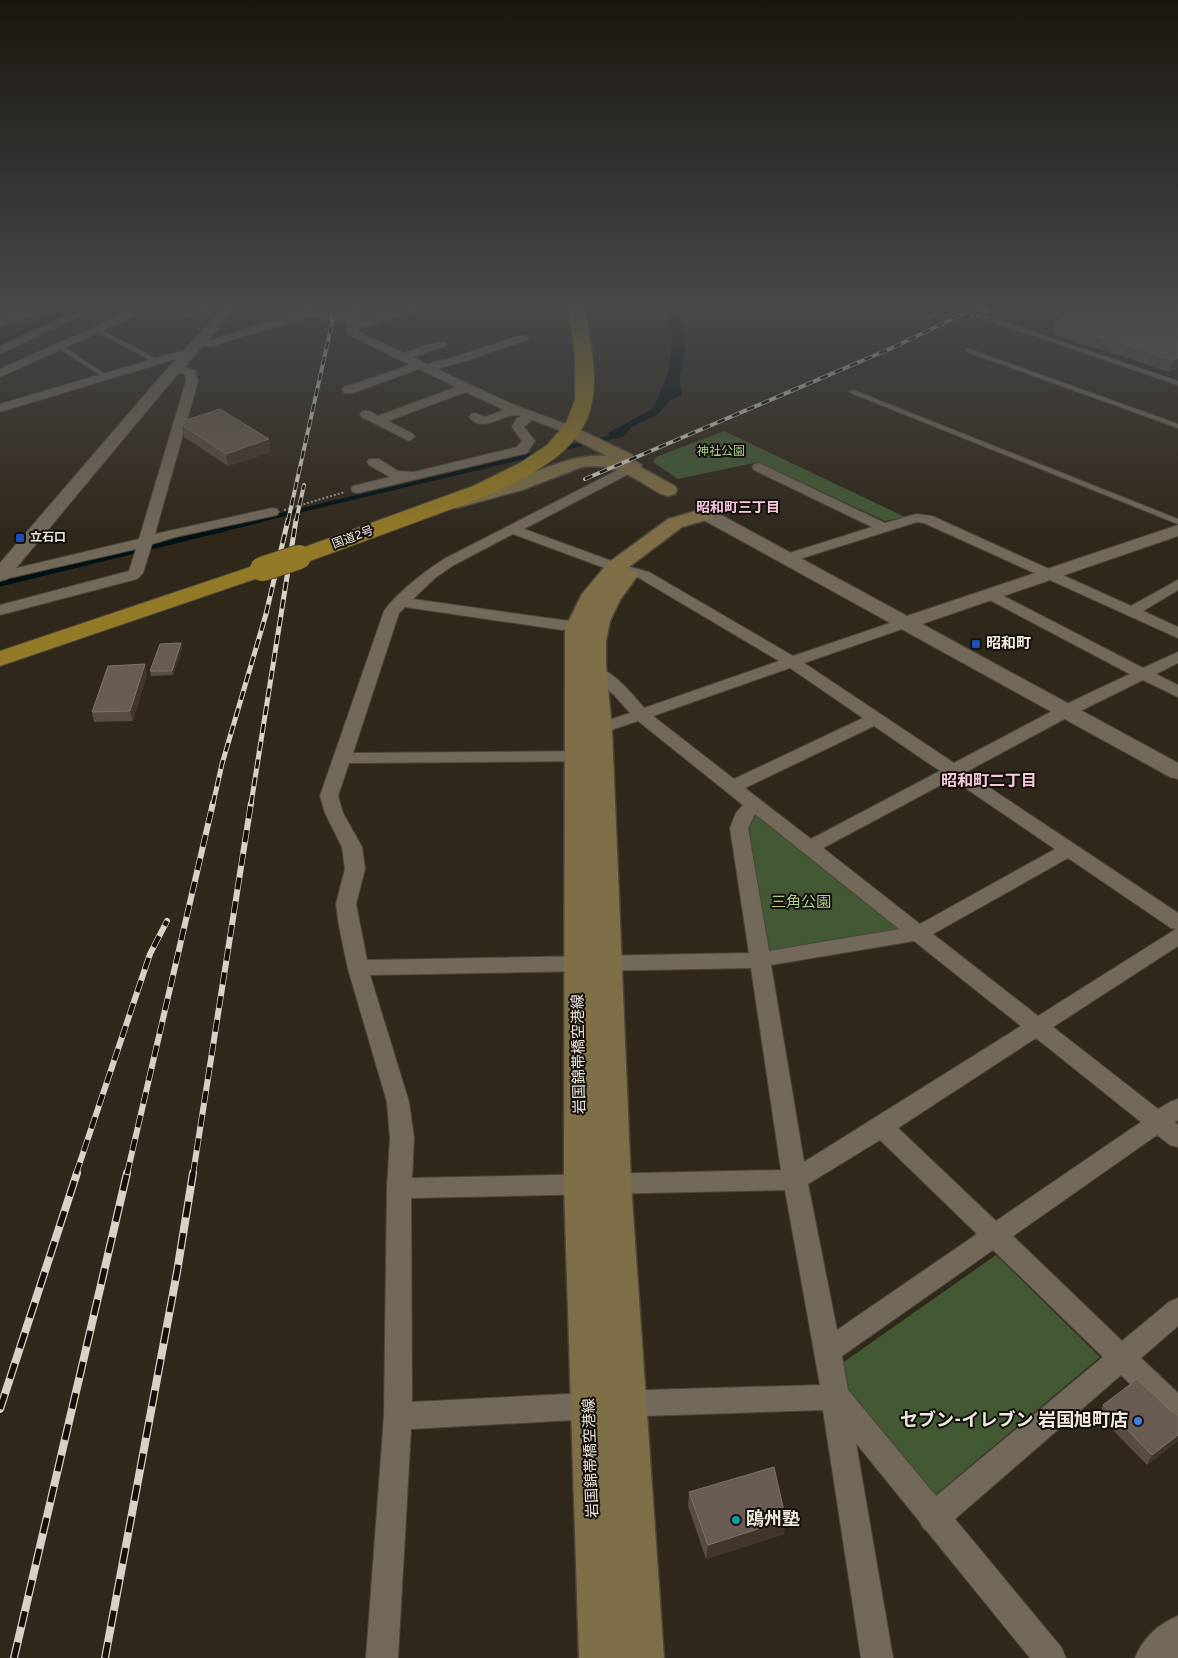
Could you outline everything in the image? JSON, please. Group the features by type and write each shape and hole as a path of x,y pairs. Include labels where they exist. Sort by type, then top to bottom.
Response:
{"highway":[{"name":"国道2号","path":"0,659 299,557 436,508 483,489 579,439 584,382"}],"main road":[{"path":"579,439 632,466 706,514"},
{"path":"436,508 515,486 578,462 610,461 632,466"},
{"name":"岩国錦帯橋空港線","path":"601,1658 581,1184 593,963 588,626 618,586 623,569 688,530 706,514"},
{"name":"岩国錦帯橋空港線","path":"593,963 614,1184 642,1658"}],"street":[{"path":"0,408 83,382"},
{"path":"0,575 164,382"},
{"path":"0,610 132,576 136,573 192,382"},
{"path":"348,390 373,382"},
{"path":"457,382 579,439"},
{"path":"378,420 467,387"},
{"path":"475,417 484,421 516,410"},
{"path":"366,414 409,437"},
{"path":"358,489 522,450 529,441 518,427 520,422 531,416"},
{"path":"374,462 395,475 430,472"},
{"path":"382,1658 398,1416 399,1188 402,1138 398,1102 358,969 346,904 355,870 352,848 334,813 329,796 392,610 430,575 449,562 632,466"},
{"path":"759,467 884,528"},
{"path":"0,575 143,548 213,523 272,512"},
{"path":"706,514 785,559 1178,772"},
{"path":"785,559 916,518 927,519 1178,633"},
{"path":"511,529 644,575 697,605 793,663 1178,923"},
{"path":"343,758 589,744 641,715 1177,529"},
{"path":"1131,612 1178,584"},
{"path":"989,594 1178,692"},
{"path":"400,602 588,626"},
{"path":"809,848 1066,711 1178,657"},
{"path":"589,682 620,691 641,715"},
{"path":"589,682 641,715 1178,1138"},
{"path":"732,787 876,718"},
{"path":"754,804 745,813 739,828 795,1180 836,1397 862,1577 877,1658"},
{"path":"358,969 378,966 760,960 919,933 1070,849"},
{"path":"399,1188 795,1180 882,1127 1178,936"},
{"path":"828,1352 1178,1108"},
{"path":"882,1127 1178,1412"},
{"path":"932,1518 1178,1310"},
{"path":"398,1416 590,1405 836,1397"},
{"path":"836,1397 932,1518 1050,1658"},
{"path":"1154,1658 1178,1636"}],"lane":[{"path":"1057,382 1178,426"},
{"path":"853,392 1177,529"}],"path":[{"path":"272,512 358,489"}],"green space":[{"name":"神社公園","path":"724,431 905,517 885,521 758,462 678,479 653,462 656,457"},
{"name":"三角公園","path":"757,807 919,933 760,960 745,813"},
{"path":"996,1255 1100,1357 932,1498 840,1391 838,1366"}],"shaded area":[{"path":"664,382 680,382 682,395 671,400 658,414 632,427 623,437 615,439 608,433 652,409"}],"building":[{"path":"220,409 269,439 226,454 182,425 183,421"},
{"path":"181,643 172,671 150,671 160,644"},
{"path":"145,664 130,711 92,712 108,666"},
{"name":"セブン-イレブン 岩国旭町店","path":"1137,1379 1172,1412 1178,1415 1178,1435 1152,1455 1103,1405"},
{"name":"鴎州塾","path":"774,1467 786,1520 708,1545 689,1492"}],"waterway":[{"path":"561,449 612,437 617,434"},
{"path":"256,521 537,454"},
{"path":"0,584 261,520"}],"railway":[{"path":"288,521 319,382"},
{"path":"585,479 811,382"},
{"path":"296,521 304,485"},
{"path":"213,804 222,764 266,614 288,520"},
{"path":"251,804 296,520"},
{"path":"127,1174 213,803"},
{"path":"193,1174 251,803"},
{"path":"76,1174 150,954 167,921"},
{"path":"0,1409 77,1173"},
{"path":"14,1658 127,1173"},
{"path":"105,1658 177,1272 193,1173"}],"place":[{"name":"立石口","path":"20,538"},
{"name":"昭和町","path":"976,644"},
{"name":"セブン-イレブン 岩国旭町店","path":"1138,1421"},
{"name":"鴎州塾","path":"736,1520"}],"district":[{"name":"昭和町三丁目","path":"738,508"},
{"name":"昭和町二丁目","path":"989,782"}]}
